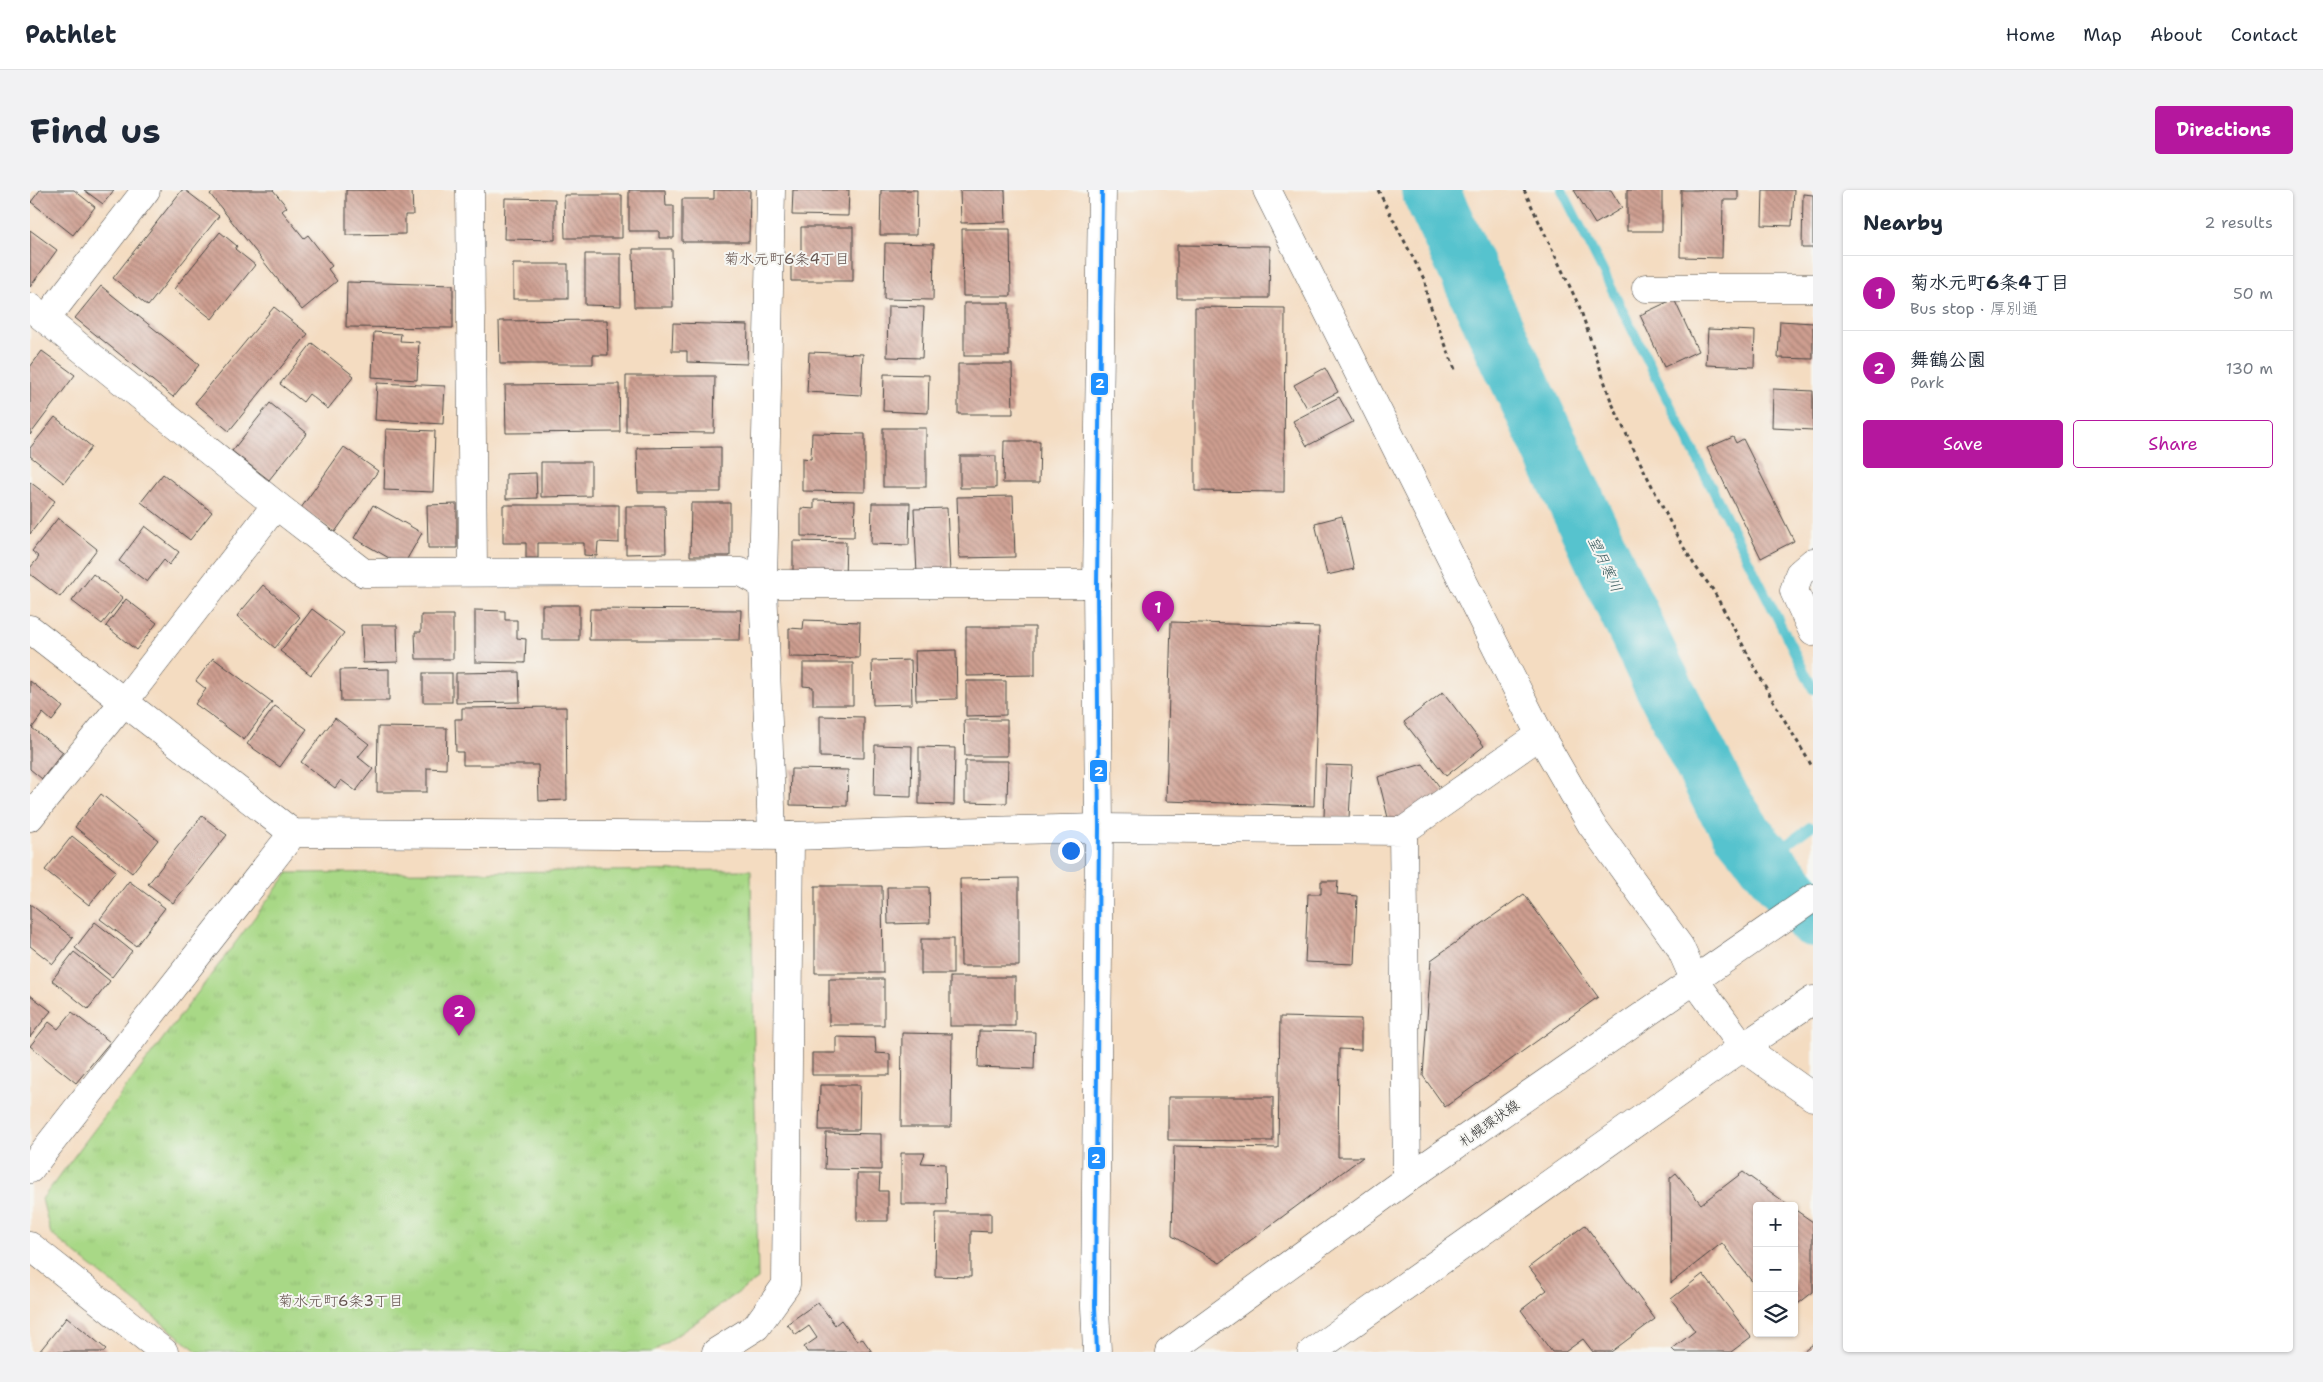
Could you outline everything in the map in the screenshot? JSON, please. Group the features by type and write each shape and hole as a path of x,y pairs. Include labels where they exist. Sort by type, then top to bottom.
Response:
{"street":[{"path":"146,190 38,313 276,505 364,573 741,572 763,584 1098,584"},
{"path":"470,190 473,572"},
{"path":"716,1352 756,1327 786,1286 781,835 763,584 771,190"},
{"path":"1097,1352 1095,1306 1099,828 1098,584 1102,190"},
{"path":"1267,190 1540,736 1591,824 1680,947 1695,981 1743,1047 1813,1097"},
{"path":"1646,288 1813,288"},
{"path":"30,817 123,703 276,505"},
{"path":"1813,562 1799,574 1794,591 1813,632"},
{"path":"30,629 293,833 781,835 1099,828 1403,831 1540,736"},
{"path":"1403,831 1407,1180"},
{"path":"30,1169 293,833"},
{"name":"札幌環状線","path":"1169,1352 1407,1180 1813,898"},
{"path":"1312,1352 1743,1047 1810,1002"},
{"path":"30,1246 164,1352"}],"path":[{"path":"1378,190 1424,280 1427,297 1456,372"},
{"path":"1524,190 1580,308 1611,401 1678,538 1695,566 1713,590 1772,699 1813,768"}],"green space":[{"path":"751,870 758,1279 653,1352 198,1352 51,1234 42,1199 288,873"}],"building":[{"path":"40,190 74,190 95,207 73,235 31,202"},
{"path":"84,190 114,190 103,204"},
{"path":"182,190 185,190 219,216 148,306 113,278"},
{"path":"215,190 273,190 287,207 282,211 304,238 308,235 332,266 328,269 337,281 302,310 210,194"},
{"path":"346,190 412,190 413,215 405,215 405,234 346,235"},
{"path":"629,190 665,190 666,206 674,206 674,238 659,238 659,231 629,231"},
{"path":"714,190 750,190 749,242 682,242 682,199 714,199"},
{"path":"793,190 849,190 848,216 792,215"},
{"path":"881,190 917,190 916,235 880,235"},
{"path":"960,190 1005,190 1006,222 961,223"},
{"path":"1574,190 1611,190 1622,208 1595,224"},
{"path":"1627,190 1662,190 1662,231 1627,231"},
{"path":"1681,190 1738,190 1738,200 1723,200 1722,258 1680,257"},
{"path":"1763,190 1794,190 1792,226 1762,225"},
{"path":"1803,194 1813,195 1813,248 1802,248"},
{"path":"564,195 622,195 622,238 565,238"},
{"path":"505,198 555,199 555,240 504,239"},
{"path":"801,227 853,227 853,281 791,281 791,256 801,256"},
{"path":"962,229 1010,229 1011,296 963,296"},
{"path":"30,230 57,250 30,287"},
{"path":"220,232 237,246 235,249 255,265 212,319 174,289"},
{"path":"885,243 934,244 933,300 884,299"},
{"path":"1177,245 1270,246 1269,298 1177,298"},
{"path":"633,249 672,249 673,307 634,307"},
{"path":"585,254 621,254 621,306 585,305"},
{"path":"513,264 568,264 568,299 513,299"},
{"path":"347,282 453,285 453,328 346,327"},
{"path":"101,286 199,365 173,397 75,318"},
{"path":"1674,299 1698,351 1664,367 1640,315"},
{"path":"964,303 1009,303 1009,356 964,356"},
{"path":"888,306 924,307 922,358 887,357"},
{"path":"274,307 308,334 229,431 195,403"},
{"path":"1195,307 1285,308 1284,492 1195,491"},
{"path":"607,320 608,355 593,355 593,364 500,364 499,321"},
{"path":"1780,321 1813,323 1813,359 1778,358"},
{"path":"673,323 748,325 747,364 687,362 687,351 672,351"},
{"path":"1708,329 1755,331 1754,367 1706,365"},
{"path":"374,332 401,334 400,341 419,342 417,380 372,377"},
{"path":"312,343 354,376 328,409 309,394 303,402 280,384"},
{"path":"42,351 75,375 30,435 30,367"},
{"path":"809,352 863,354 861,395 807,392"},
{"path":"958,364 1012,364 1013,414 958,414"},
{"path":"1325,368 1338,392 1307,408 1294,385"},
{"path":"884,374 929,375 928,413 883,411"},
{"path":"626,376 715,376 714,433 626,432"},
{"path":"377,383 445,386 443,424 375,420"},
{"path":"619,384 620,432 506,433 505,385"},
{"path":"1773,389 1813,391 1813,430 1772,428"},
{"path":"1339,397 1353,422 1307,446 1293,421"},
{"path":"270,403 307,433 269,480 232,451"},
{"path":"55,417 92,447 64,483 30,456 30,448"},
{"path":"883,428 926,428 926,487 883,487"},
{"path":"386,429 435,431 433,492 384,490"},
{"path":"812,433 865,434 865,492 802,491 802,458 811,459"},
{"path":"1733,437 1736,443 1743,439 1794,541 1761,558 1707,448"},
{"path":"1004,441 1040,441 1039,483 1003,483"},
{"path":"344,447 378,471 335,532 301,508"},
{"path":"721,447 721,492 638,492 637,448"},
{"path":"960,456 996,456 996,488 960,488"},
{"path":"541,462 591,462 591,496 541,497"},
{"path":"536,473 537,498 506,499 506,474"},
{"path":"163,474 212,512 190,540 141,502"},
{"path":"30,482 55,501 30,534"},
{"path":"1013,496 1015,557 959,558 957,497"},
{"path":"814,500 855,501 854,537 801,536 801,508 814,509"},
{"path":"691,503 730,503 730,556 690,556"},
{"path":"872,503 910,503 909,545 871,544"},
{"path":"457,504 457,548 428,548 427,505"},
{"path":"373,505 422,533 403,566 354,538"},
{"path":"503,505 619,505 619,543 598,542 597,556 584,555 584,543 538,543 538,558 526,558 526,543 503,543"},
{"path":"626,506 665,506 666,553 626,554"},
{"path":"947,508 950,573 917,575 914,509"},
{"path":"1342,516 1354,569 1327,575 1315,523"},
{"path":"58,518 97,549 60,597 30,574 30,568 39,557 32,551"},
{"path":"145,526 179,552 169,565 164,560 147,582 119,561"},
{"path":"793,541 846,542 845,579 793,578"},
{"path":"93,574 123,598 102,624 72,601"},
{"path":"263,585 300,617 275,648 237,616"},
{"path":"126,599 157,623 136,650 106,626"},
{"path":"542,605 579,605 579,640 542,640"},
{"path":"312,609 344,633 311,675 280,651"},
{"path":"590,609 741,610 740,640 589,640"},
{"path":"475,610 505,611 505,620 517,620 517,638 526,639 525,663 475,662"},
{"path":"421,615 453,615 453,659 416,659 415,632 421,632"},
{"path":"804,620 860,622 859,658 789,657 789,628 803,629"},
{"path":"1171,622 1319,627 1314,806 1166,801"},
{"path":"361,625 397,625 398,662 363,663"},
{"path":"966,627 1035,627 1035,675 966,676"},
{"path":"956,650 957,699 916,700 915,651"},
{"path":"213,658 272,702 244,740 195,704 206,689 196,681"},
{"path":"911,660 912,704 873,705 872,661"},
{"path":"803,663 853,663 853,705 813,705 813,687 803,686"},
{"path":"389,669 389,701 341,701 340,670"},
{"path":"519,672 520,702 456,703 456,673"},
{"path":"423,673 452,673 452,702 423,702"},
{"path":"30,681 63,707 52,721 43,713 32,728 63,752 42,779 30,769"},
{"path":"966,681 1006,681 1006,715 966,716"},
{"path":"1443,692 1484,746 1446,776 1404,722"},
{"path":"275,706 307,729 280,767 247,744"},
{"path":"566,707 567,800 539,801 538,765 463,765 463,752 456,752 455,719 462,719 462,708"},
{"path":"820,716 864,717 864,758 820,757"},
{"path":"335,718 369,744 358,757 373,769 356,791 341,780 335,788 301,762"},
{"path":"964,720 1007,720 1007,756 965,756"},
{"path":"378,727 447,728 446,769 427,768 427,792 377,792"},
{"path":"875,745 912,746 911,797 874,796"},
{"path":"919,747 955,748 954,805 919,804"},
{"path":"965,761 1008,761 1007,803 965,802"},
{"path":"1423,764 1444,793 1391,830 1378,777"},
{"path":"1326,765 1352,766 1349,818 1324,817"},
{"path":"791,769 848,770 847,806 790,805"},
{"path":"101,794 158,840 132,873 75,827"},
{"path":"202,816 227,835 173,903 148,884"},
{"path":"72,836 116,871 89,905 45,870"},
{"path":"1019,878 1019,966 961,966 960,879"},
{"path":"129,881 165,908 136,946 100,919"},
{"path":"1321,881 1338,881 1337,894 1357,896 1354,964 1305,962 1308,894 1321,894"},
{"path":"815,886 882,886 883,973 815,973"},
{"path":"887,887 929,887 930,923 888,924"},
{"path":"1524,894 1598,997 1445,1107 1423,1076 1431,960"},
{"path":"30,904 73,938 53,964 30,946"},
{"path":"95,922 132,951 112,977 75,948"},
{"path":"921,939 953,939 953,974 921,974"},
{"path":"74,952 110,981 88,1009 52,980"},
{"path":"950,977 1015,977 1015,1026 950,1026"},
{"path":"829,979 884,979 884,1025 829,1025"},
{"path":"30,995 51,1011 30,1037"},
{"path":"72,1012 110,1042 76,1083 30,1046 49,1022 58,1029"},
{"path":"1280,1017 1361,1019 1361,1050 1339,1049 1338,1157 1363,1157 1220,1263 1172,1236 1174,1146 1278,1148"},
{"path":"979,1031 1035,1032 1034,1069 978,1067"},
{"path":"902,1033 952,1034 951,1127 901,1127"},
{"path":"836,1037 875,1038 876,1053 890,1054 890,1075 812,1075 812,1053 836,1053"},
{"path":"820,1085 860,1085 859,1130 819,1130"},
{"path":"1168,1097 1273,1097 1273,1141 1168,1140"},
{"path":"826,1133 881,1134 881,1170 825,1169"},
{"path":"901,1153 925,1153 921,1163 945,1164 946,1204 901,1204"},
{"path":"1743,1172 1784,1202 1753,1202 1753,1283 1722,1243 1671,1283 1670,1178 1676,1173 1701,1204"},
{"path":"857,1174 880,1174 879,1191 888,1191 888,1221 857,1221"},
{"path":"1798,1212 1813,1222 1813,1292 1798,1304"},
{"path":"936,1213 991,1213 991,1232 971,1231 971,1277 935,1276"},
{"path":"1585,1225 1655,1319 1611,1352 1593,1352 1583,1339 1565,1352 1552,1352 1521,1310 1547,1290 1529,1267"},
{"path":"1703,1274 1751,1337 1731,1352 1675,1352 1672,1349 1695,1331 1671,1299"},
{"path":"818,1302 835,1325 841,1320 857,1341 862,1338 872,1352 807,1352 804,1347 817,1338 809,1326 796,1335 787,1324"},
{"path":"67,1317 106,1349 104,1352 39,1352"},
{"path":"1813,1344 1813,1352 1803,1352"}],"waterway":[{"name":"望月寒川","path":"1430,190 1654,667 1722,801 1744,834 1813,918"},
{"path":"1562,190 1813,689"},
{"path":"1766,860 1810,827"}],"transit line":[{"name":"2","path":"1097,1352 1095,1306 1099,828 1097,584 1102,190"}],"place":[{"name":"菊水元町6条4丁目","path":"1158,632"},
{"name":"舞鶴公園","path":"459,1036"}],"district":[{"name":"菊水元町6条4丁目","path":"787,259"},
{"name":"菊水元町6条3丁目","path":"341,1301"}]}
